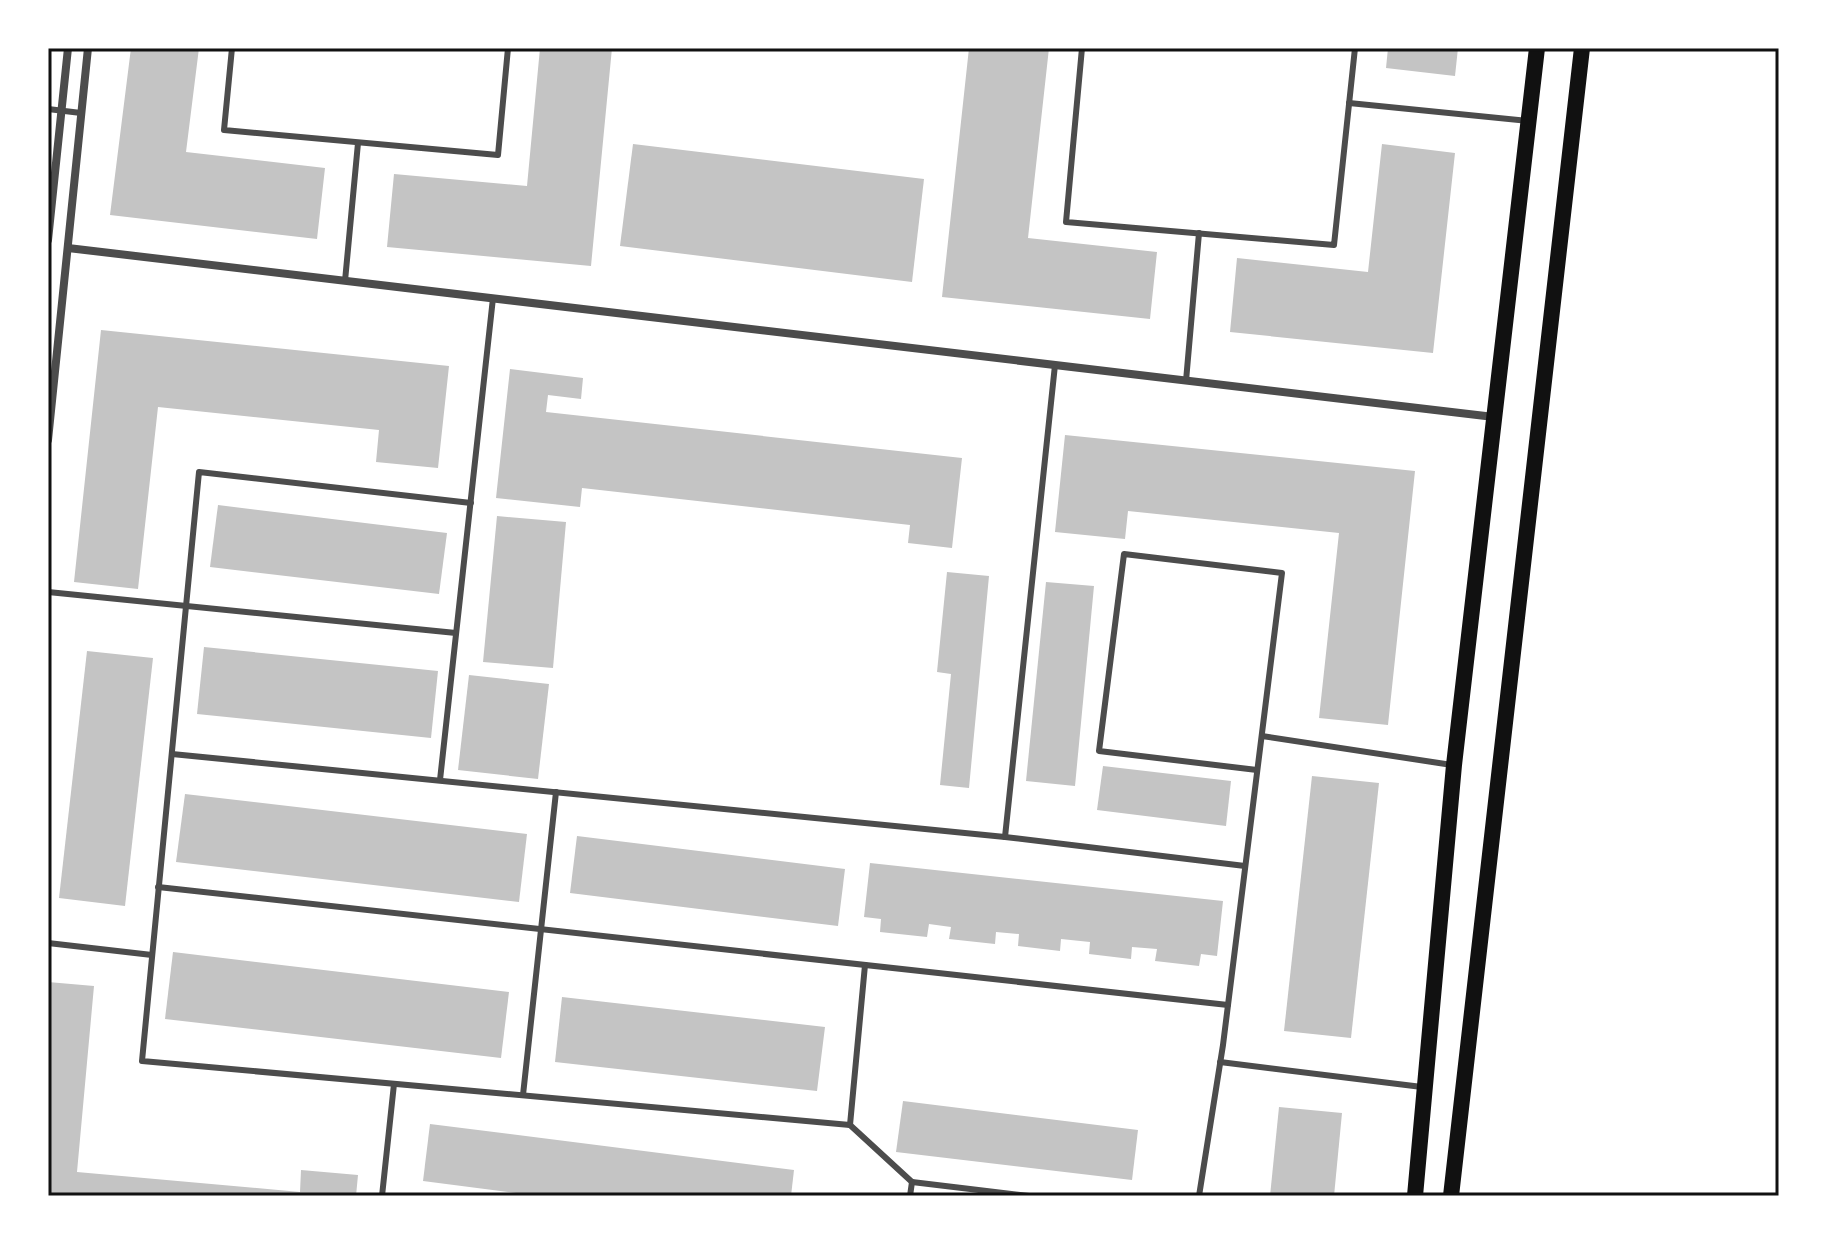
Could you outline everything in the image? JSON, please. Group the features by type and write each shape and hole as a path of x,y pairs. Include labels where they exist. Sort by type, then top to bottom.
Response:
{"main road":[{"path":"1415,1196 1454,765 1537,48"},
{"path":"1451,1196 1582,48"}],"street":[{"path":"48,240 68,48"},
{"path":"48,440 51,386 88,48"},
{"path":"68,248 1494,417"}],"lane":[{"path":"232,48 224,130 498,155 508,48"},
{"path":"1082,48 1066,222 1334,245 1355,48"},
{"path":"1349,103 1528,121"},
{"path":"48,109 81,113"},
{"path":"345,281 358,143"},
{"path":"1186,381 1199,233"},
{"path":"440,780 493,298"},
{"path":"1005,837 1055,365"},
{"path":"471,503 199,472 142,1061 850,1125 912,1182 1029,1196"},
{"path":"1199,1196 1228,1005 1282,573 1124,554 1099,751 1257,770"},
{"path":"48,592 456,633"},
{"path":"1262,736 1454,765"},
{"path":"172,754 1005,837 1245,866"},
{"path":"523,1095 556,792"},
{"path":"158,887 1228,1005"},
{"path":"48,943 152,955"},
{"path":"850,1125 865,965"},
{"path":"1220,1062 1426,1087"},
{"path":"382,1196 394,1084"},
{"path":"910,1196 912,1182"}],"building":[{"path":"131,48 199,48 186,152 325,168 317,239 110,215"},
{"path":"540,48 612,48 591,266 387,247 394,174 527,186"},
{"path":"969,48 1049,48 1028,238 1157,252 1150,319 942,297"},
{"path":"1388,48 1458,48 1455,76 1386,68"},
{"path":"633,144 924,179 912,282 620,246"},
{"path":"1382,144 1455,153 1433,353 1230,332 1237,258 1368,272"},
{"path":"101,330 449,366 438,468 376,462 379,430 158,407 138,589 74,582"},
{"path":"510,369 583,378 581,399 548,395 546,412 962,458 952,548 908,543 910,525 582,488 580,507 496,498"},
{"path":"1065,435 1415,471 1388,725 1319,718 1339,533 1128,511 1125,539 1055,532"},
{"path":"218,505 447,533 439,594 210,567"},
{"path":"497,516 566,522 553,668 483,662"},
{"path":"947,572 989,576 969,788 940,785 951,674 937,672"},
{"path":"1046,582 1094,586 1075,786 1026,781"},
{"path":"204,647 438,671 431,738 197,714"},
{"path":"87,651 153,658 125,906 59,898"},
{"path":"469,675 549,684 538,779 458,770"},
{"path":"1103,766 1231,781 1226,826 1097,810"},
{"path":"1312,776 1379,783 1351,1038 1284,1031"},
{"path":"185,794 527,834 519,902 176,862"},
{"path":"577,836 845,869 838,926 570,893"},
{"path":"870,863 1223,901 1217,956 1201,954 1199,966 1155,961 1157,949 1132,947 1131,959 1089,954 1090,942 1061,939 1060,951 1018,946 1019,934 996,932 995,944 949,939 951,927 929,924 927,937 880,932 881,919 864,917"},
{"path":"173,952 509,992 501,1058 165,1019"},
{"path":"48,982 94,986 77,1172 300,1192 301,1170 358,1175 356,1196 48,1196"},
{"path":"562,997 825,1027 817,1091 555,1062"},
{"path":"903,1101 1138,1130 1132,1180 896,1152"},
{"path":"1279,1107 1342,1113 1334,1196 1270,1196"},
{"path":"430,1124 794,1170 791,1196 540,1196 423,1181"}]}
